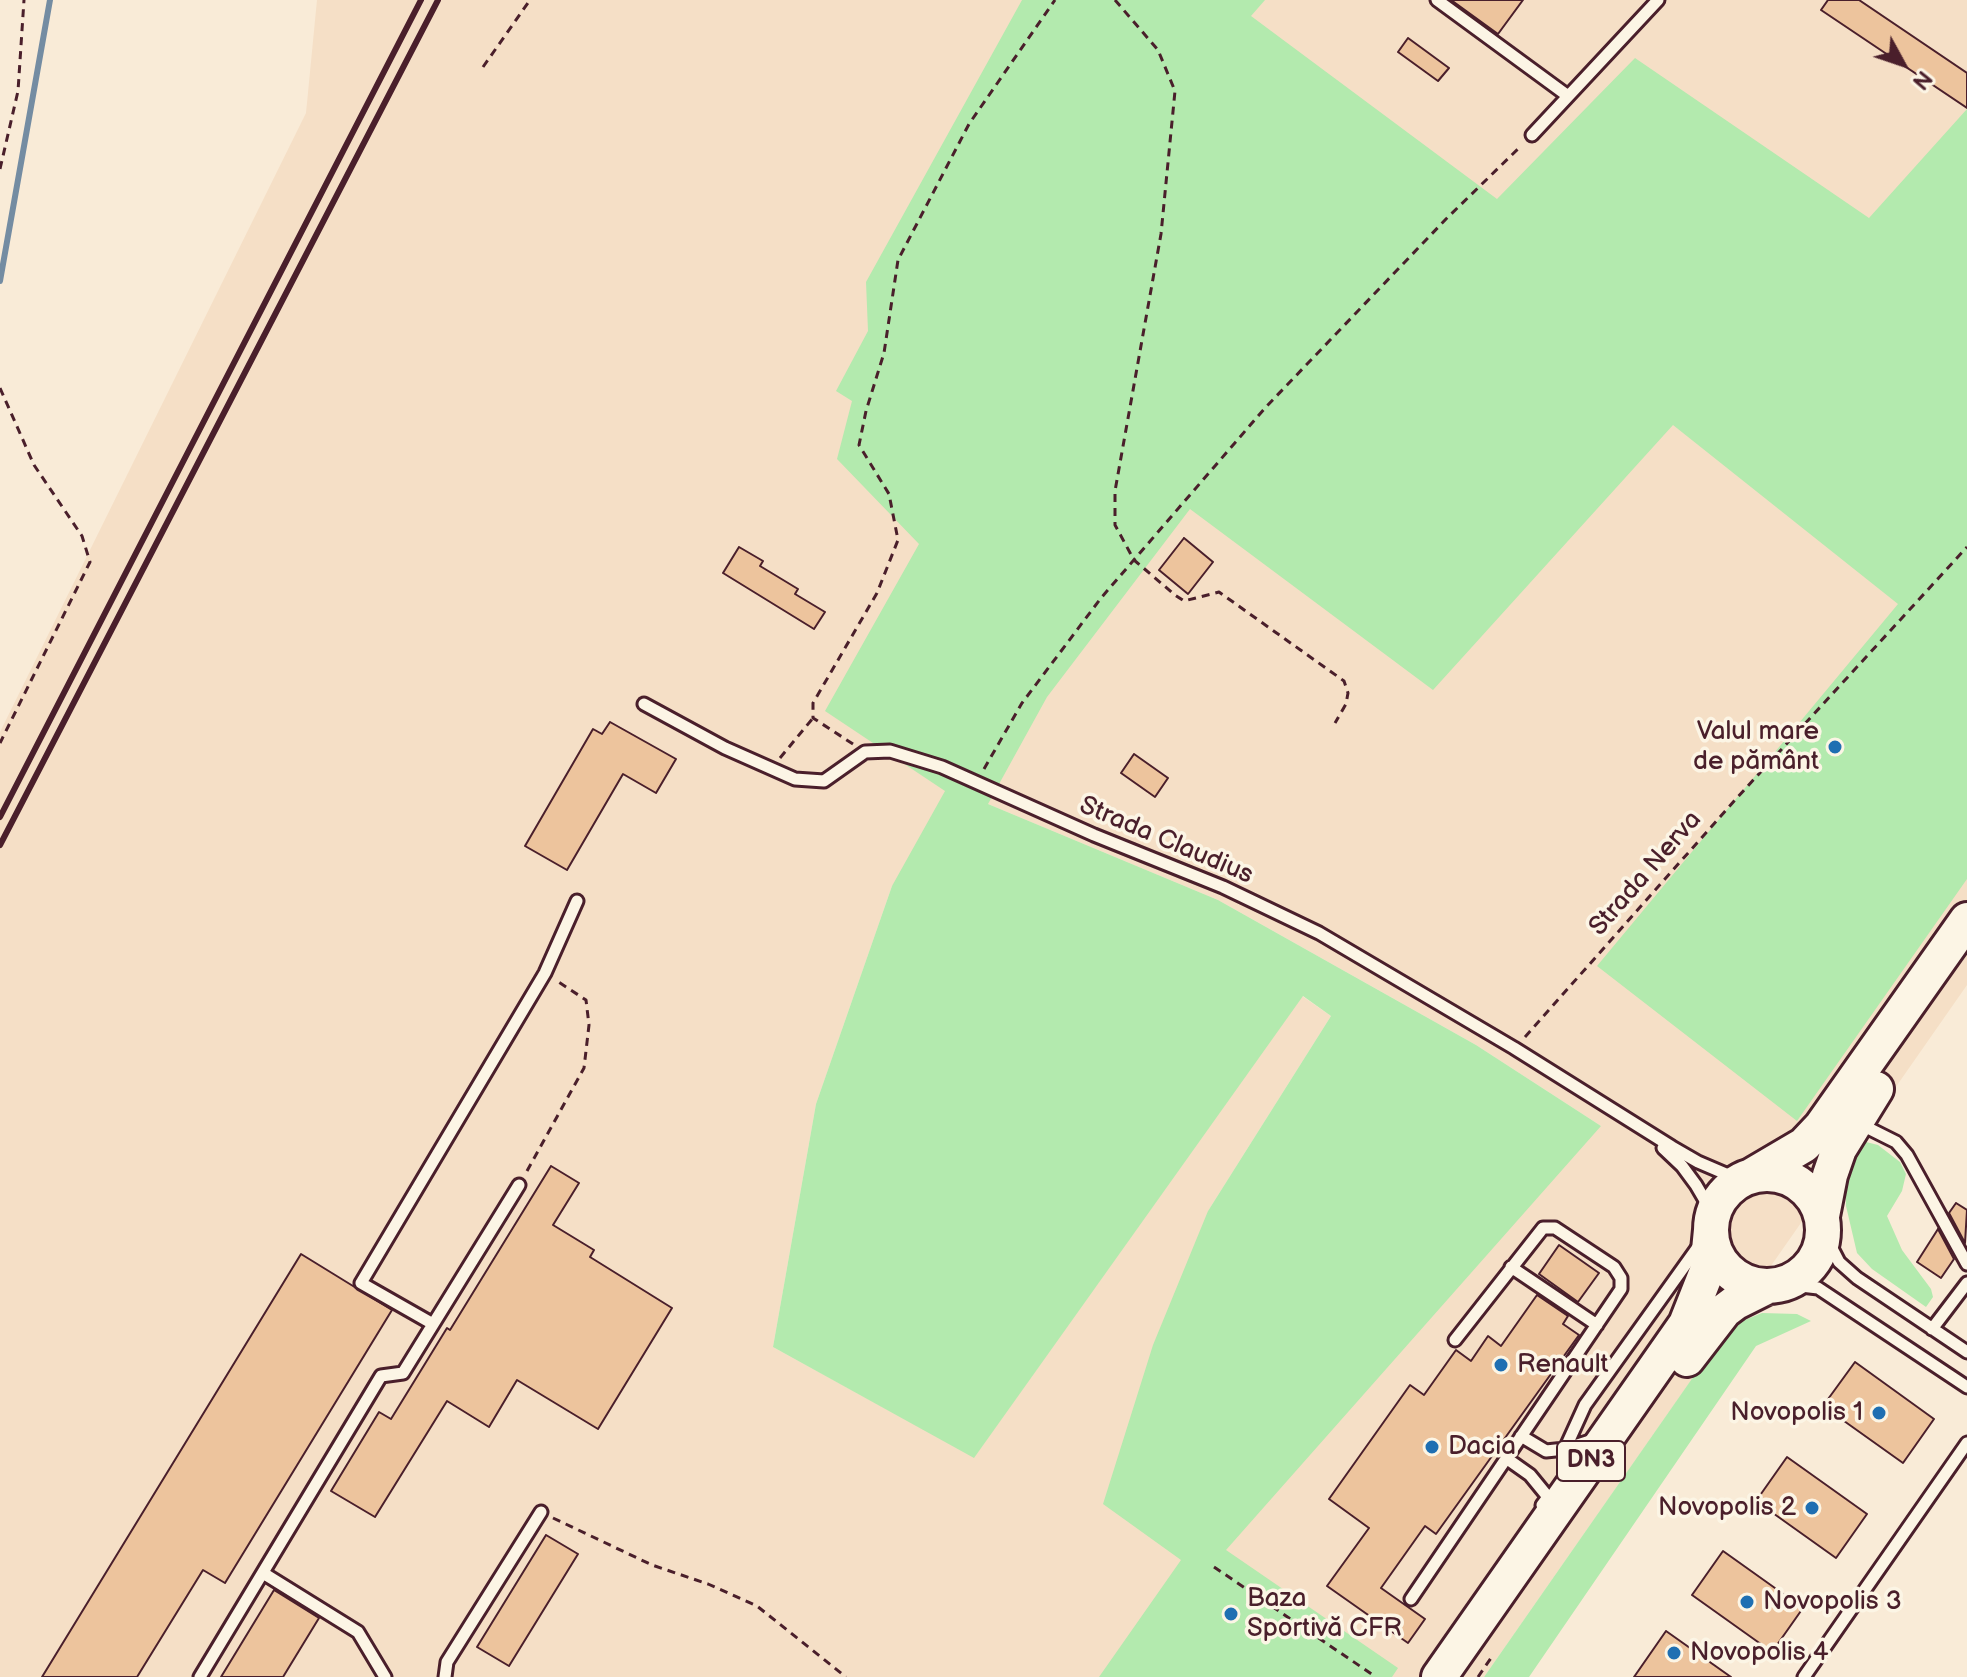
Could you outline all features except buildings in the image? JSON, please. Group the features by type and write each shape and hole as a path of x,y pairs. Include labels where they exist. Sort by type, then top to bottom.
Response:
{"main road":[{"path":"1967,920 1821,1127 1804,1145 1746,1177 1721,1197 1712,1222 1718,1258 1738,1279 1775,1285 1799,1277 1812,1265 1820,1250 1830,1175 1839,1149 1854,1122 1967,956"},
{"path":"1746,1177 1770,1173 1796,1181 1815,1199 1823,1224"},
{"name":"DN3","path":"1437,1677 1686,1324 1707,1271 1712,1222"},
{"name":"DN3","path":"1477,1667 1709,1327 1736,1302 1775,1285"}],"lane":[{"path":"1437,0 1568,96"},
{"path":"1532,135 1658,0"},
{"path":"644,704 725,748 795,779 824,781 865,752"},
{"name":"Strada Claudius","path":"865,752 890,751 942,767 1094,835 1223,887 1319,933 1514,1048 1649,1134 1698,1162 1746,1177"},
{"path":"433,1324 361,1283 545,973 577,901"},
{"path":"1854,1122 1896,1142 1907,1155 1967,1264"},
{"name":"Strada Claudius","path":"1649,1134 1682,1166 1712,1222"},
{"path":"200,1677 381,1376 403,1373 519,1185"},
{"path":"1565,1449 1585,1405 1712,1222"},
{"path":"1823,1224 1839,1262 1857,1278 1967,1352"},
{"path":"1411,1599 1621,1289 1621,1278 1614,1267 1567,1236 1550,1226 1543,1228 1455,1340"},
{"path":"1511,1267 1597,1325"},
{"path":"1932,1329 1967,1283"},
{"path":"1775,1285 1818,1288 1967,1387"},
{"path":"1521,1436 1546,1451 1565,1449 1609,1435"},
{"path":"1804,1677 1967,1443"},
{"path":"1506,1458 1530,1475 1548,1497 1533,1520"},
{"path":"445,1677 447,1662 541,1512"},
{"path":"1437,1677 1499,1569"},
{"path":"263,1573 358,1632 385,1677"}],"path":[{"path":"0,169 18,91 24,0"},
{"path":"483,67 530,0"},
{"path":"771,768 813,718 813,703 877,593 898,540 889,494 859,445 884,353 898,260 969,124 1055,0"},
{"path":"1115,0 1158,50 1175,91 1161,234 1115,491 1115,525 1134,560 1184,601 1219,592 1344,681 1348,693 1346,704 1335,723"},
{"path":"976,783 1022,703 1101,598 1265,408 1446,219 1532,135"},
{"path":"0,388 34,465 82,536 90,562 0,743"},
{"name":"Strada Nerva","path":"1514,1048 1735,800 1967,547"},
{"path":"813,718 865,752"},
{"path":"519,1185 584,1068 589,1025 586,1000 545,973"},
{"path":"541,1512 652,1565 708,1584 757,1606 846,1677"},
{"path":"1214,1567 1376,1677"},
{"path":"1477,1667 1478,1677"}],"shaded area":[{"path":"317,0 1967,0 1967,985 1484,1677 0,1677 0,732 306,113","holes":["988,804 1218,900 1476,1045 1601,1126 1208,1211 1331,1016 1302,996 974,1457 773,1347 816,1104 892,886"]}],"green space":[{"path":"1022,0 1265,0 1251,16 1497,199 1635,58 1869,218 1967,109 1967,879 1797,1121 1597,966 1898,604 1673,425 1433,690 1190,509 1047,697 988,804 1218,900 1476,1045 1601,1126 1226,1550 1398,1668 1392,1677 1099,1677 1181,1560 1103,1504 1153,1345 1208,1211 1331,1016 1303,996 974,1458 773,1347 816,1104 892,886 945,791 825,711 919,544 837,459 852,401 836,391 868,331 866,282"},
{"path":"1862,1141 1878,1145 1900,1162 1906,1174 1902,1191 1887,1216 1902,1250 1931,1289 1933,1297 1926,1307 1872,1269 1857,1253 1846,1206 1845,1160"},
{"path":"1762,1313 1797,1314 1811,1321 1756,1346 1529,1677 1484,1677 1728,1327"}],"waterway":[{"path":"0,281 50,0"}],"railway":[{"path":"0,817 421,0"},
{"path":"0,845 438,0"}],"place":[{"name":"Valul mare de pământ","path":"1835,747"},
{"name":"Renault","path":"1501,1365"},
{"name":"Novopolis 1","path":"1879,1413"},
{"name":"Dacia","path":"1432,1447"},
{"name":"Novopolis 2","path":"1812,1508"},
{"name":"Novopolis 3","path":"1747,1602"},
{"name":"Baza Sportivă CFR","path":"1231,1614"},
{"name":"Novopolis 4","path":"1674,1653"}]}
